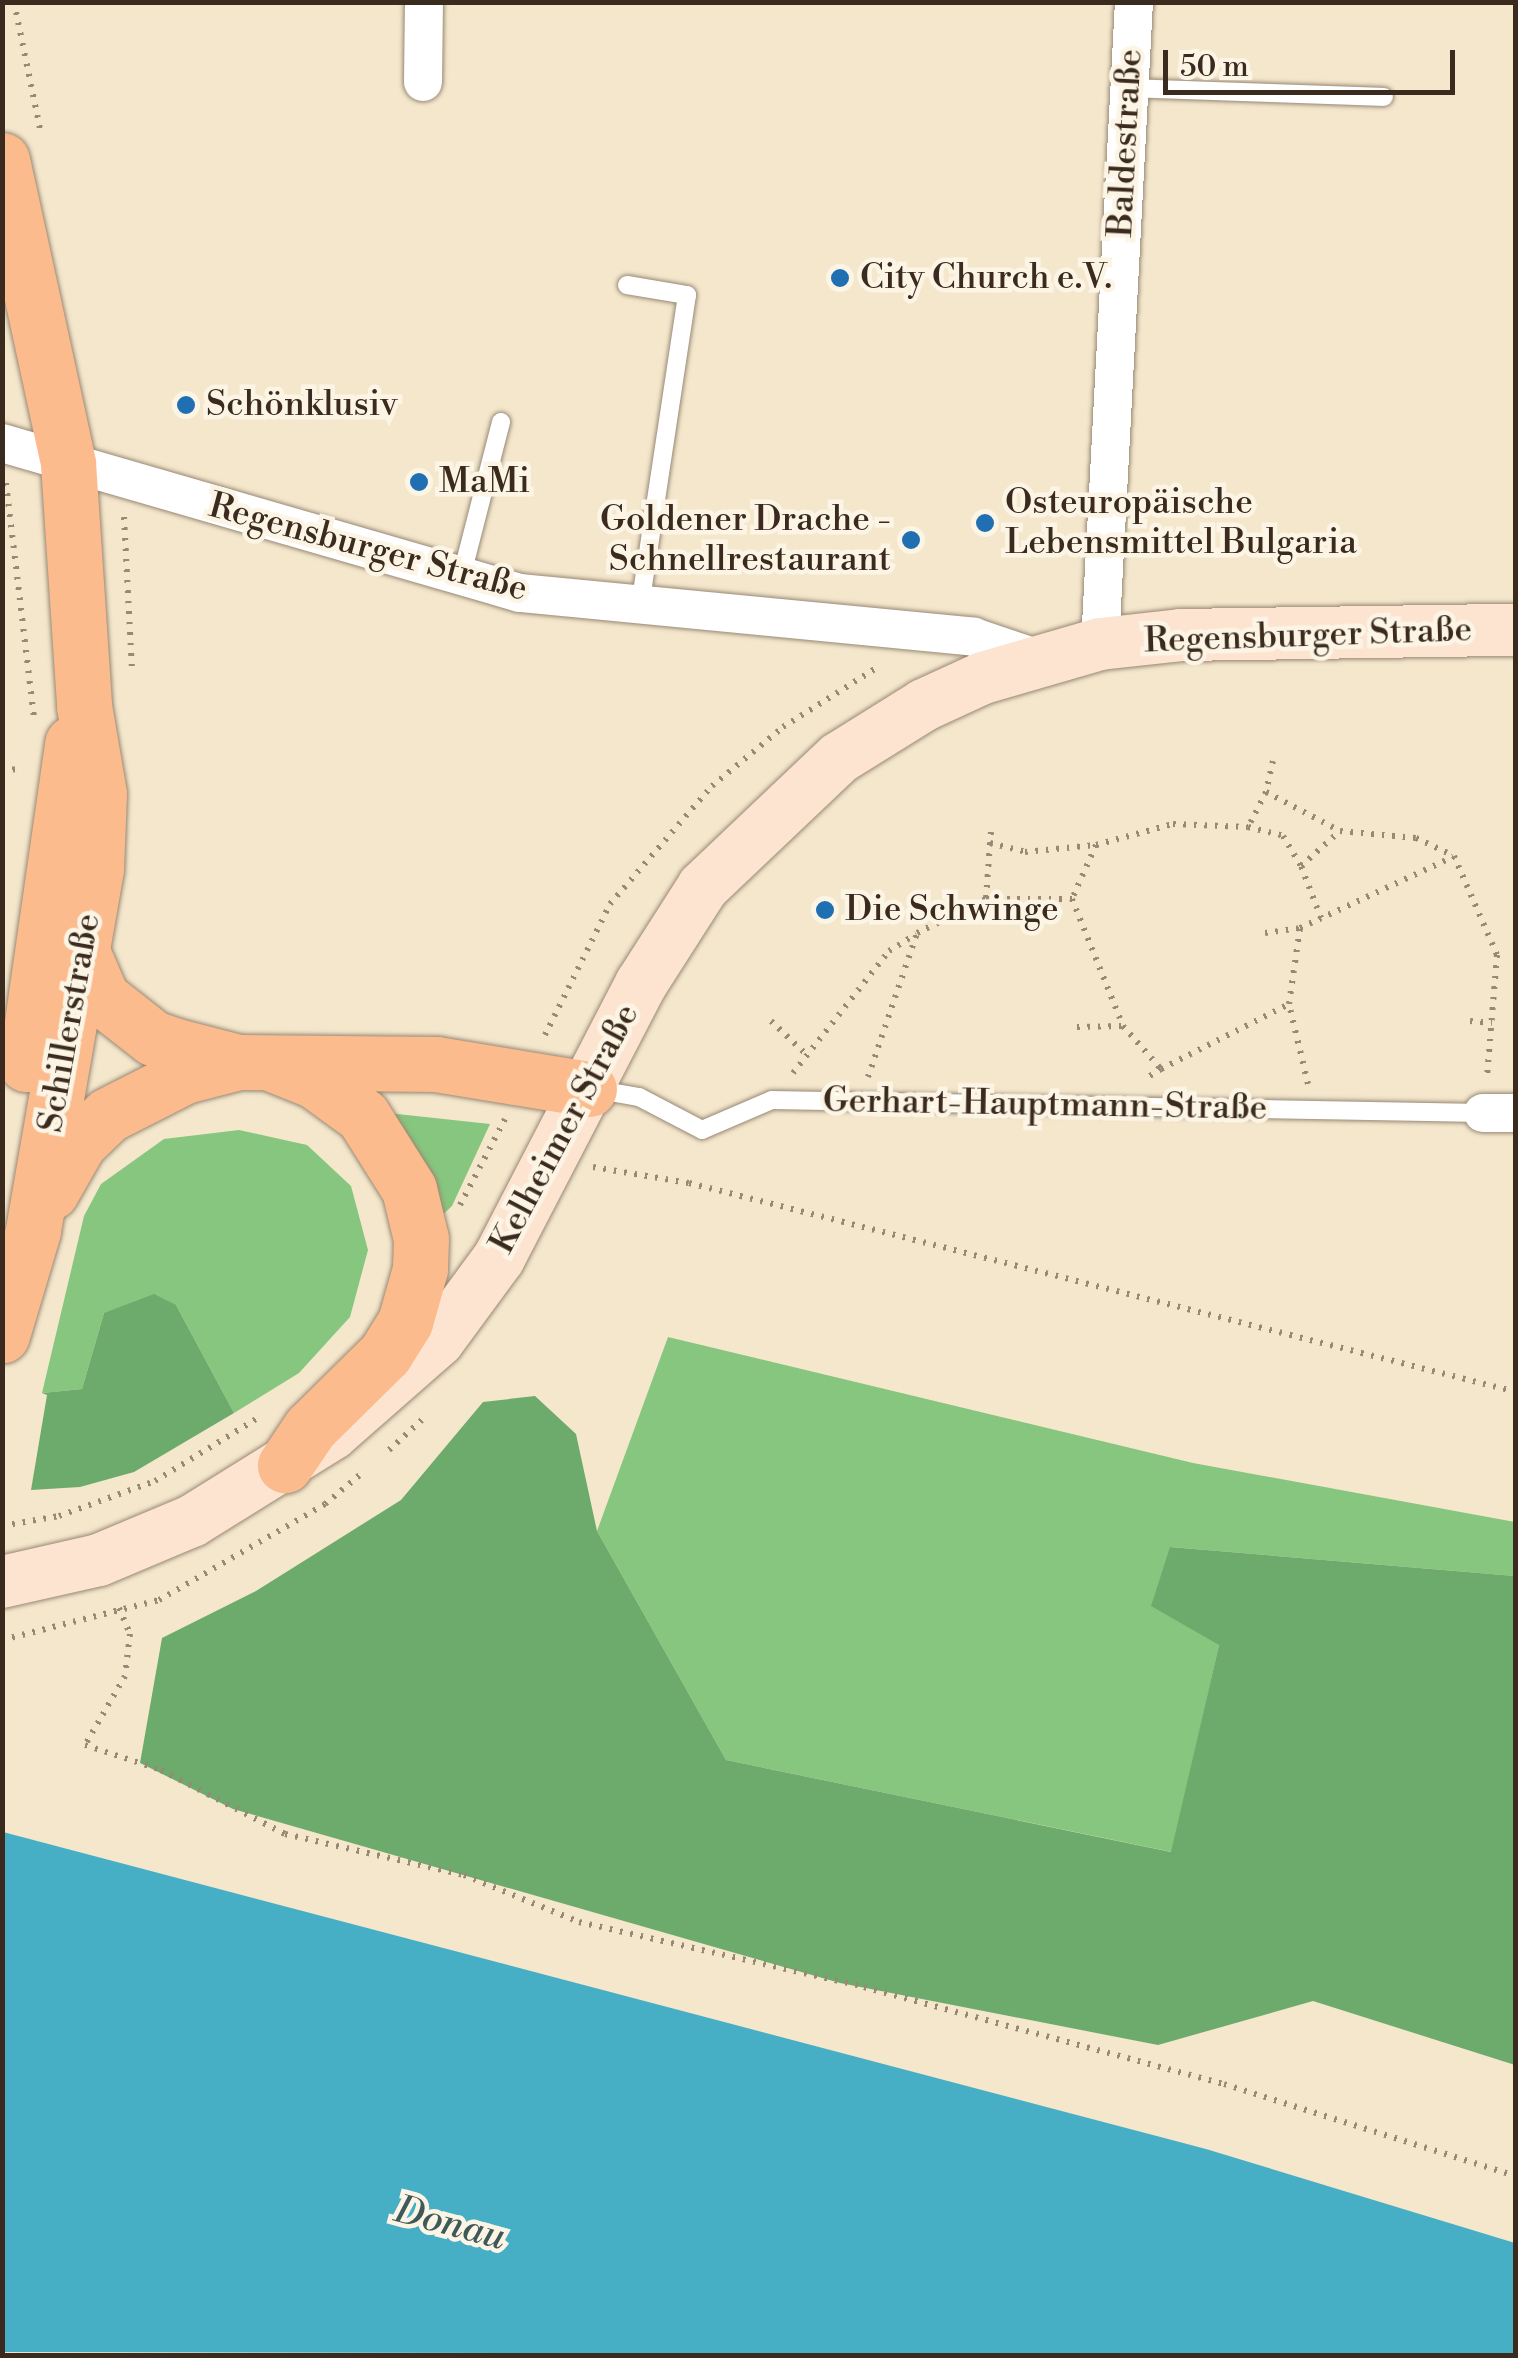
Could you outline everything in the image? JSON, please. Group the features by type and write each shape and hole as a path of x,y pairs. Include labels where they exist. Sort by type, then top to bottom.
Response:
{"main road":[{"name":"Schillerstraße","path":"2,160 68,463 84,706 64,783 61,964 2,1335"},
{"path":"2,1024 61,964 117,1014 153,1038 314,1081 363,1116 409,1189 421,1239 420,1269 404,1322 385,1354 310,1428 285,1465"},
{"path":"18,1228 108,1115 185,1076 253,1062 436,1064 589,1089"}],"street":[{"path":"424,2 424,82"},
{"name":"Baldestraße","path":"1100,644 1134,2"},
{"name":"Regensburger Straße","path":"4,459 68,463 460,579 640,608 974,637 1036,658"},
{"name":"Regensburger Straße","path":"1100,644 1181,635 1516,630"},
{"name":"Kelheimer Straße","path":"2,1582 99,1560 192,1521 346,1423 438,1341 499,1258 641,984 703,887 760,826 839,758 924,704 1036,658 1100,644"}],"lane":[{"path":"1129,88 1384,98"},
{"path":"628,285 687,295 640,608"},
{"path":"460,579 501,422"},
{"name":"Gerhart-Hauptmann-Straße","path":"589,1089 639,1097 702,1130 772,1100 1499,1113"}],"path":[{"path":"4,459 35,730"},
{"path":"1248,827 1266,792 1272,761"},
{"path":"1266,792 1340,831 1416,838 1454,856 1497,954 1492,1023 1499,1113"},
{"path":"990,843 1025,852 1096,845 1173,824 1248,827 1283,836 1301,866 1321,918"},
{"path":"1301,866 1340,831"},
{"path":"986,899 991,832"},
{"path":"1096,845 1072,899 1123,1026 1162,1070"},
{"path":"1265,933 1300,928 1454,856"},
{"path":"772,1100 889,951 986,899 1072,899"},
{"path":"1300,928 1289,1004 1314,1110"},
{"path":"860,1102 917,934"},
{"path":"1096,1106 1289,1004"},
{"path":"771,1021 807,1055"},
{"path":"1470,1021 1492,1023"},
{"path":"1077,1027 1123,1026"},
{"path":"596,1169 689,1183 1516,1392"},
{"path":"2,1526 59,1516 155,1481 276,1404"},
{"path":"99,1560 130,1634 125,1676 85,1746 162,1770 285,1834 464,1875 580,1922 864,1986 1224,2084 1516,2176"}],"green space":[{"path":"388,1113 490,1124 452,1206 435,1222"},
{"path":"239,1130 307,1145 351,1186 368,1250 350,1317 299,1373 234,1413 176,1305 104,1313 82,1389 42,1393 84,1216 101,1184 164,1139"},
{"path":"154,1294 176,1305 234,1413 134,1472 80,1487 31,1490 47,1395 42,1393 82,1389 104,1313"},
{"path":"668,1337 1193,1463 1515,1522 1515,1576 1170,1547 1219,1645 1172,1852 726,1760 597,1531"},
{"path":"535,1396 576,1434 597,1531 726,1760 1171,1852 1219,1645 1151,1606 1170,1547 1515,1576 1515,2065 1313,2001 1158,2045 840,1983 233,1809 140,1763 162,1638 256,1591 401,1500 483,1402"}],"water":[{"name":"Donau","path":"3,1832 1206,2149 1515,2243 1515,2355 3,2352"}],"place":[{"name":"City Church e.V.","path":"840,278"},
{"name":"Schönklusiv","path":"186,405"},
{"name":"MaMi","path":"419,482"},
{"name":"Osteuropäische Lebensmittel Bulgaria","path":"985,523"},
{"name":"Goldener Drache - Schnellrestaurant","path":"911,540"},
{"name":"Die Schwinge","path":"825,910"}]}
